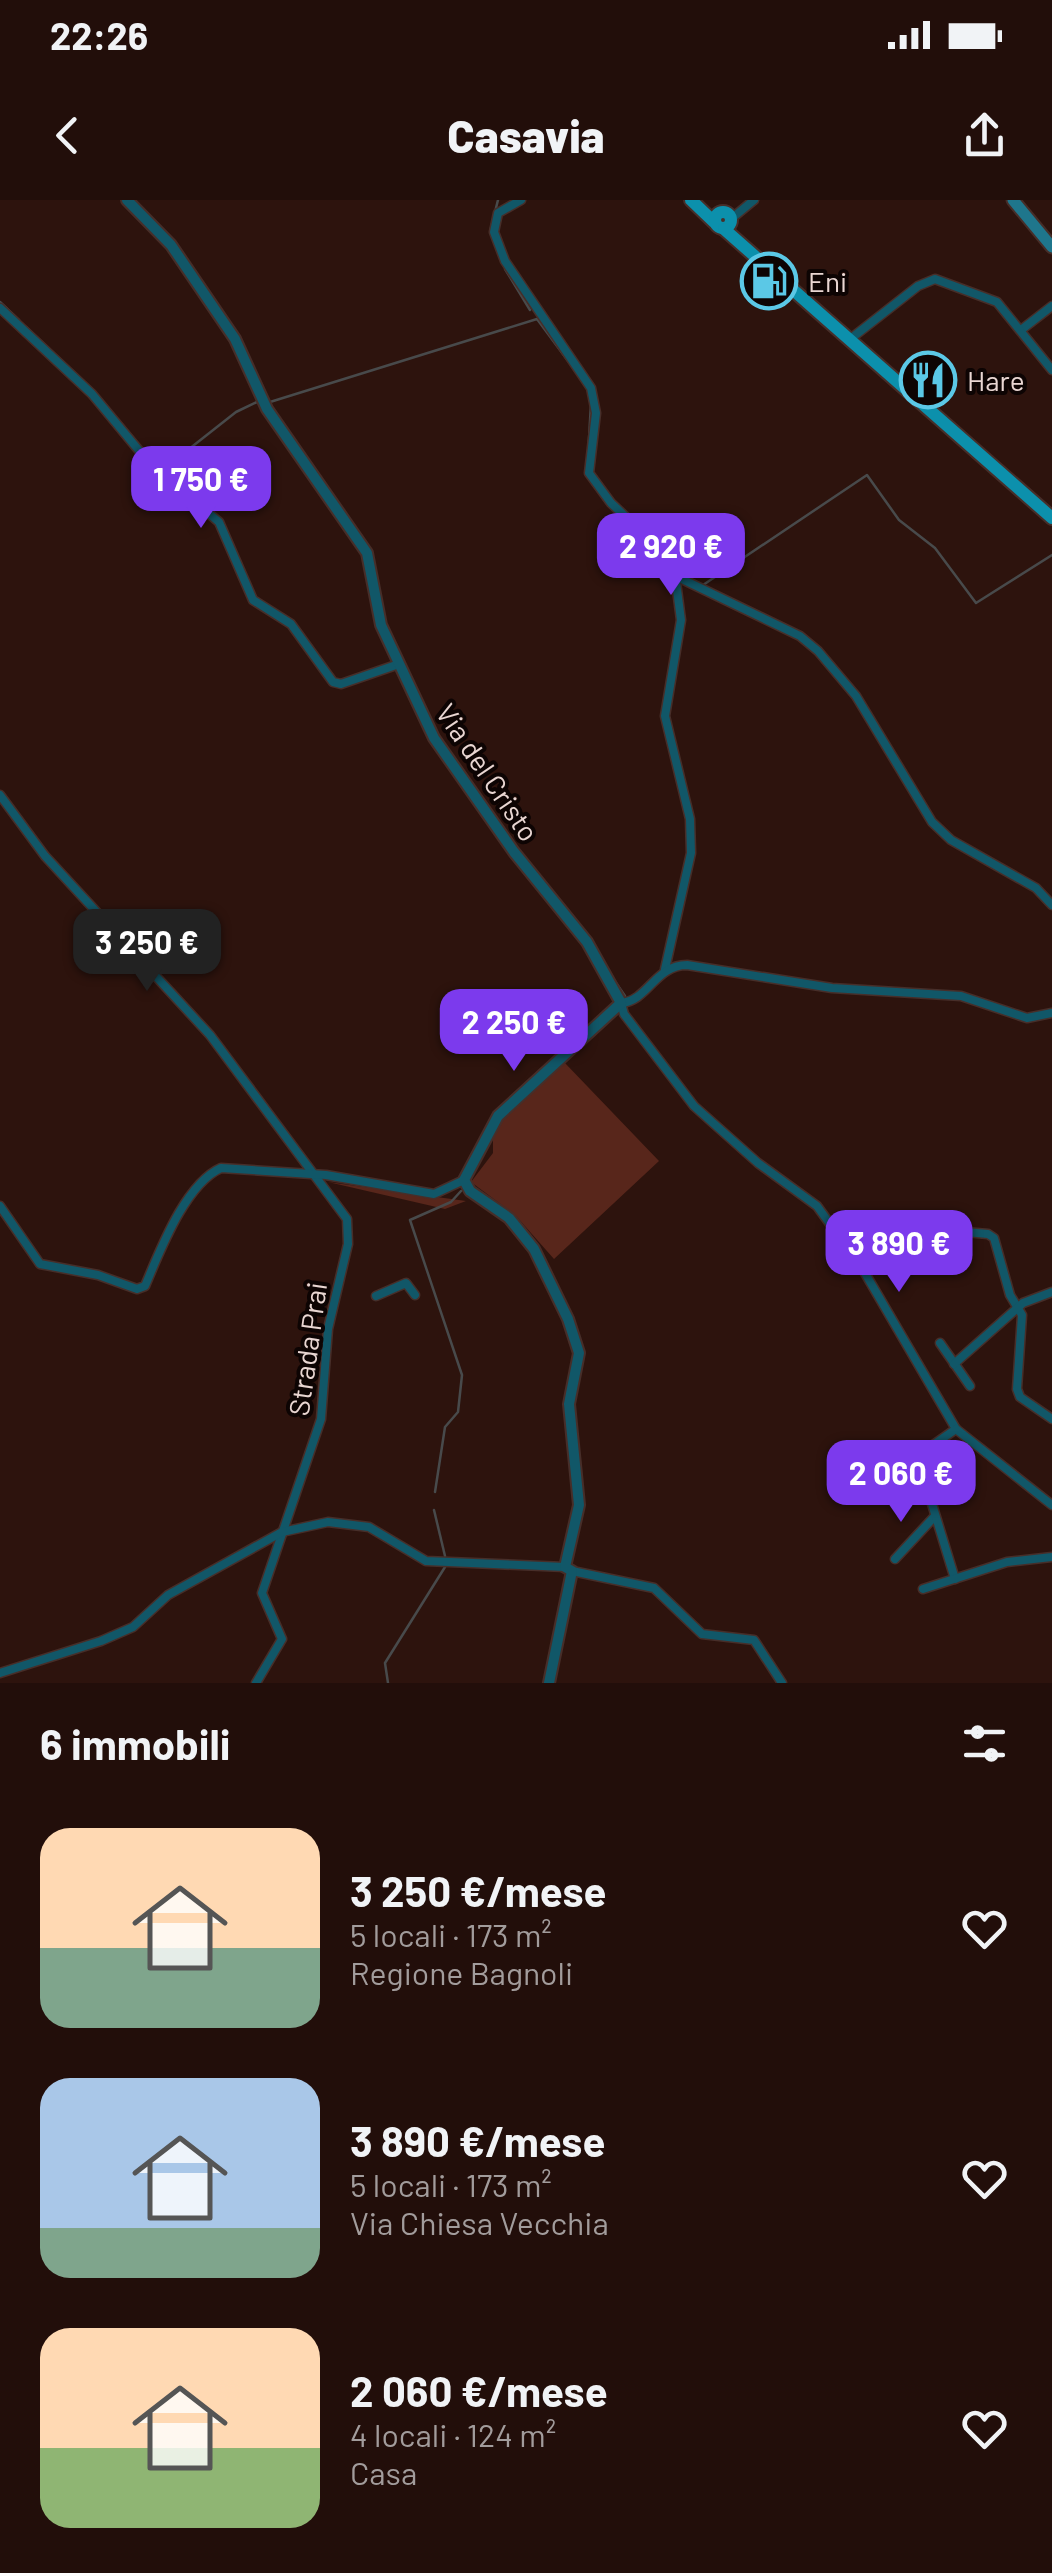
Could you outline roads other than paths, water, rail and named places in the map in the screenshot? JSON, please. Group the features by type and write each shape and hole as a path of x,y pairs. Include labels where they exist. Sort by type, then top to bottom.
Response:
{"main road":[{"path":"1013,200 1052,247"},
{"path":"695,203 726,219 739,244 1046,504 1052,518"}],"street":[{"name":"Via del Cristo","path":"127,200 171,244 235,339 267,409 367,553 381,625 434,738 514,852 587,942 621,1003"},
{"path":"0,1206 40,1264 98,1275 137,1289 145,1286 168,1233 211,1173 221,1168 383,1183 434,1194 464,1180 498,1116 621,1003 632,1002 665,968 691,854 690,819 665,716 682,620 681,589 655,558 646,536 611,503 589,473 596,413 591,388 514,278 494,232 498,213 521,200"},
{"path":"726,219 754,200"},
{"path":"849,340 918,286 936,279 997,302 1052,370"},
{"path":"1021,330 1052,306"},
{"path":"0,308 92,394 150,466 219,522 253,600 291,624 334,682 341,684 398,664"},
{"path":"674,579 726,598 818,650 856,696 932,822 951,840 1036,888 1052,905"},
{"name":"Strada Prai","path":"0,795 45,856 210,1034 347,1219 348,1244 328,1329 321,1418 262,1593 283,1635 256,1683"},
{"path":"665,968 695,967 832,988 942,994 1026,1018 1052,1013"},
{"path":"647,986 667,974 695,967"},
{"path":"621,1003 624,1014 713,1124 817,1206 862,1268 956,1428 1052,1505"},
{"path":"464,1180 470,1191 509,1218 534,1249 576,1342 579,1370 569,1404 579,1505 549,1683"},
{"path":"954,1231 994,1238 996,1257 1022,1315 1016,1389 1052,1419"},
{"path":"376,1296 406,1283 415,1295"},
{"path":"954,1364 1018,1306 1052,1292"},
{"path":"940,1343 970,1386"},
{"path":"955,1579 922,1477 924,1460 956,1428"},
{"path":"895,1560 935,1516"},
{"path":"0,1674 133,1627 168,1594 282,1532 345,1522 369,1527 411,1556 426,1561 568,1569 660,1590 702,1634 754,1640 782,1683"},
{"path":"923,1590 1007,1562 1052,1556"}],"waterway":[{"path":"491,228 498,200"},
{"path":"505,269 530,310"},
{"path":"0,302 19,320"},
{"path":"270,402 537,319 577,373"},
{"path":"26,327 82,380"},
{"path":"154,463 170,464 236,412 257,402"},
{"path":"587,474 591,403"},
{"path":"681,574 703,585 867,475 899,520 935,548 976,603 1052,555"},
{"path":"612,977 625,996"},
{"path":"435,1492 445,1427 458,1412 462,1375 410,1220 451,1202 461,1191"},
{"path":"434,1510 445,1556"},
{"path":"388,1683 385,1663 445,1567"}],"place":[{"name":"Eni","path":"769,281"},
{"name":"Hare","path":"928,380"}]}
